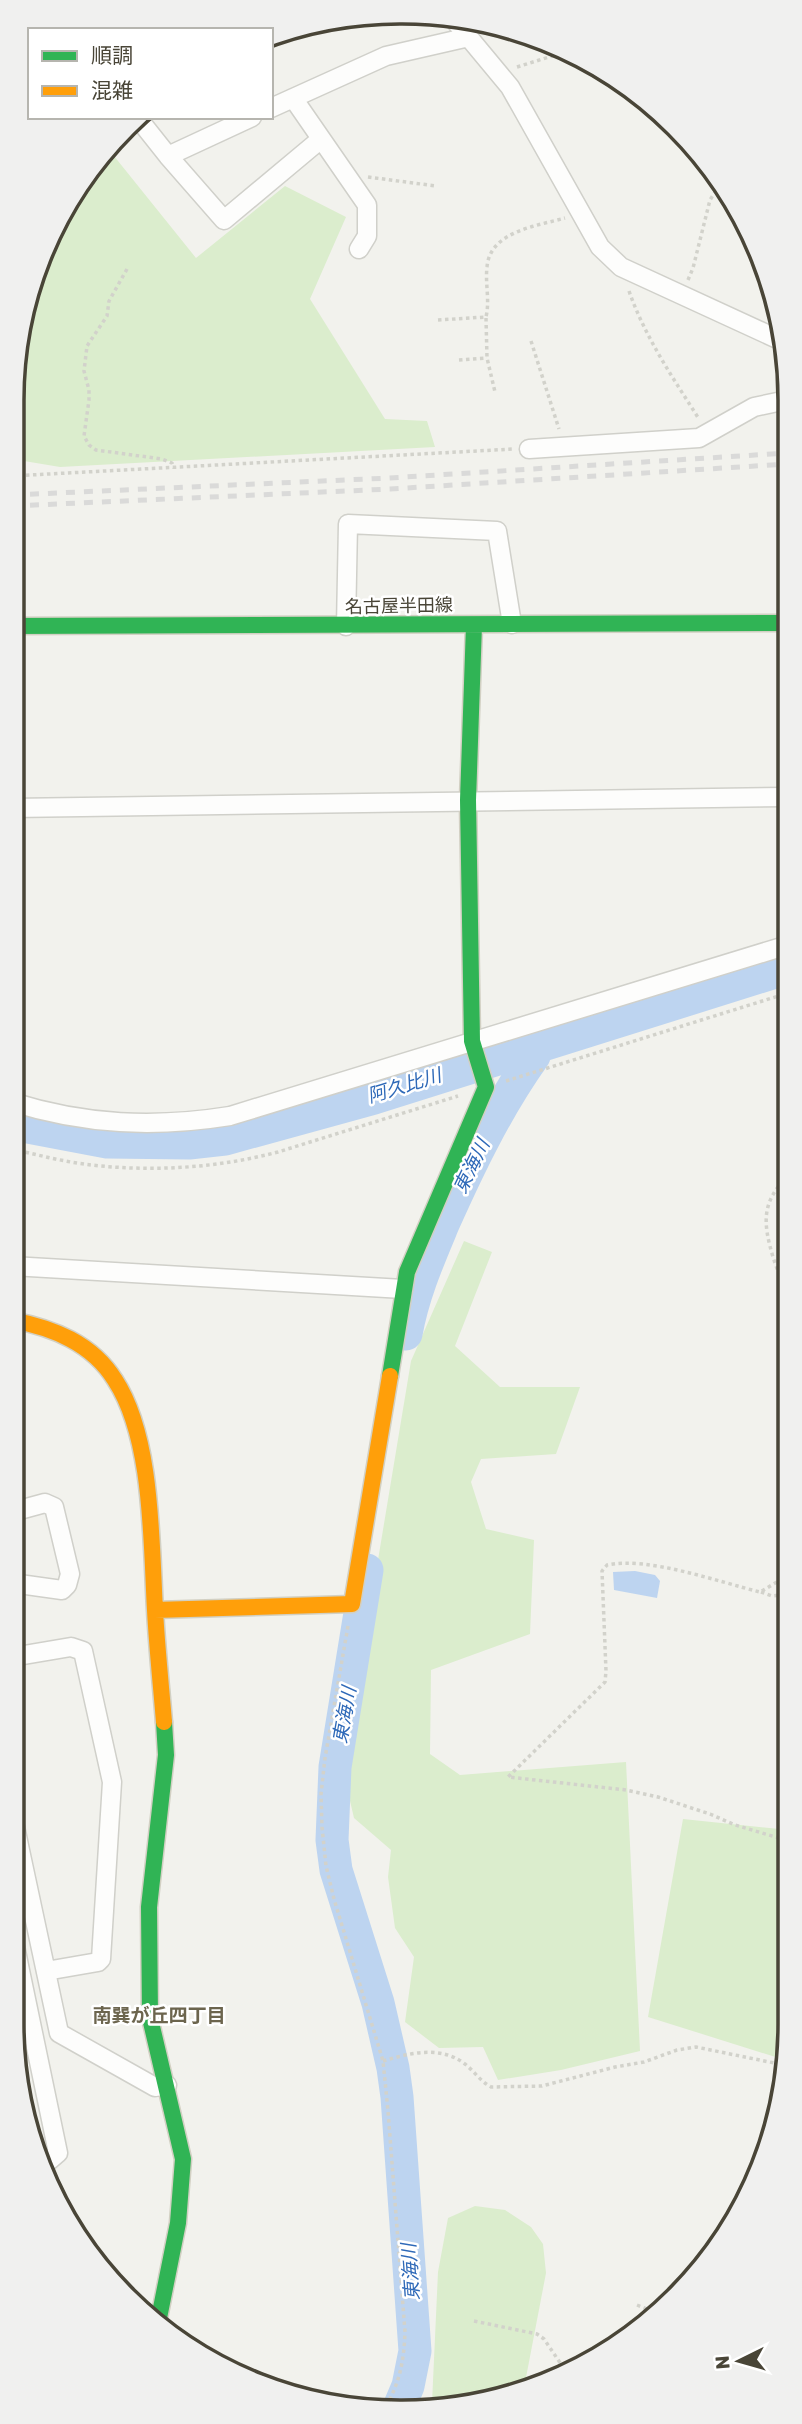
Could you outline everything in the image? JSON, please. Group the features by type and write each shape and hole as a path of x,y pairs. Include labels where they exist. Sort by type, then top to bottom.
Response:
{"street":[{"path":"464,30 510,87 600,247 621,267 771,336"},
{"path":"273,107 386,56 470,37"},
{"path":"293,98 367,205 367,236 359,249"},
{"path":"169,156 247,119"},
{"path":"144,126 224,219 321,139"},
{"path":"529,449 699,438 754,407 778,402"},
{"path":"346,626 348,524 497,531 512,624"},
{"name":"名古屋半田線","path":"24,626 778,623"},
{"path":"155,1610 352,1604 407,1272 486,1087 472,1041 468,800 474,625"},
{"path":"24,808 778,797"},
{"path":"24,1106 121,1123 152,1125 230,1116 778,948"},
{"path":"24,1267 403,1289"},
{"path":"24,1322 62,1334 95,1356 115,1379 127,1402 139,1441 152,1520 155,1610 166,1755 149,1907 150,2018 183,2159 178,2223 160,2312"},
{"path":"24,1509 45,1503 54,1507 70,1574 67,1585 62,1590 24,1585"},
{"path":"24,1655 71,1647 83,1651 112,1782 101,1959 98,1962 46,1971"},
{"path":"24,1868 60,2033 155,2087 167,2085"},
{"path":"24,1990 58,2153 50,2160"}],"path":[{"path":"501,76 510,69 552,56"},
{"path":"365,176 436,186"},
{"path":"682,294 693,268 710,200 714,193"},
{"path":"495,392 487,358 486,317 489,306 486,270 489,253 499,241 524,230 581,213"},
{"path":"127,269 109,301 107,317 87,346 83,371 89,400 84,436 96,450 162,459 172,463 174,468"},
{"path":"635,273 627,287 635,310 708,433"},
{"path":"438,320 486,317"},
{"path":"531,341 557,427 563,432"},
{"path":"459,359 487,358"},
{"path":"24,475 529,449"},
{"path":"24,1152 91,1165 159,1168 215,1164 278,1152 778,996"},
{"path":"778,1188 772,1195 765,1217 766,1232 778,1273"},
{"path":"778,1595 644,1565 607,1565 602,1572 605,1682 508,1777 626,1790 658,1797 778,1838"},
{"path":"760,1592 778,1581"},
{"path":"352,1604 325,1758 321,1794 322,1827 326,1866 334,1899 383,2061 405,2332 399,2382 389,2400"},
{"path":"383,2061 426,2051 439,2053 462,2062 491,2087 542,2086 696,2047 775,2063"},
{"path":"637,2305 646,2309"},
{"path":"474,2321 537,2334 544,2339 561,2364"}],"green space":[{"path":"115,157 196,258 285,186 346,217 310,299 385,419 427,421 435,447 60,467 24,461 25,376 32,328 44,280 63,234 88,192"},
{"path":"464,1241 492,1252 455,1346 500,1387 580,1387 556,1454 481,1459 471,1482 486,1529 534,1540 530,1634 431,1670 430,1754 460,1775 626,1762 640,2051 561,2070 498,2080 483,2047 439,2048 405,2022 414,1957 395,1928 388,1877 391,1850 354,1818 343,1771 411,1361"},
{"path":"683,1819 778,1829 776,2057 648,2017"},
{"path":"475,2206 505,2210 531,2227 543,2244 546,2273 526,2379 498,2387 432,2398 438,2272 448,2218"}],"water":[{"path":"635,1571 655,1575 660,1581 657,1598 614,1590 613,1572"}],"waterway":[{"name":"阿久比川","path":"24,1126 107,1142 189,1143 225,1139 374,1098 778,971"},
{"name":"東海川","path":"406,1334 422,1276 454,1200 496,1116 537,1048"},
{"name":"東海川","path":"367,1570 335,1767 332,1840 336,1870 378,2003 397,2097 415,2351 408,2386 402,2400"}],"railway":[{"path":"24,494 389,478 778,454"},
{"path":"24,505 390,489 778,465"}],"traffic: fast":[{"path":"24,626 778,623"},
{"path":"390,1376 407,1272 486,1087 472,1041 468,800 474,625"},
{"path":"160,2312 178,2223 183,2159 150,2018 149,1907 166,1755 164,1722"}],"traffic: slow":[{"path":"24,1323 70,1339 95,1356 115,1380 137,1431 151,1523 164,1722"},
{"path":"155,1610 352,1604 390,1376"}],"district":[{"name":"南巽が丘四丁目","path":"159,2015"}]}
